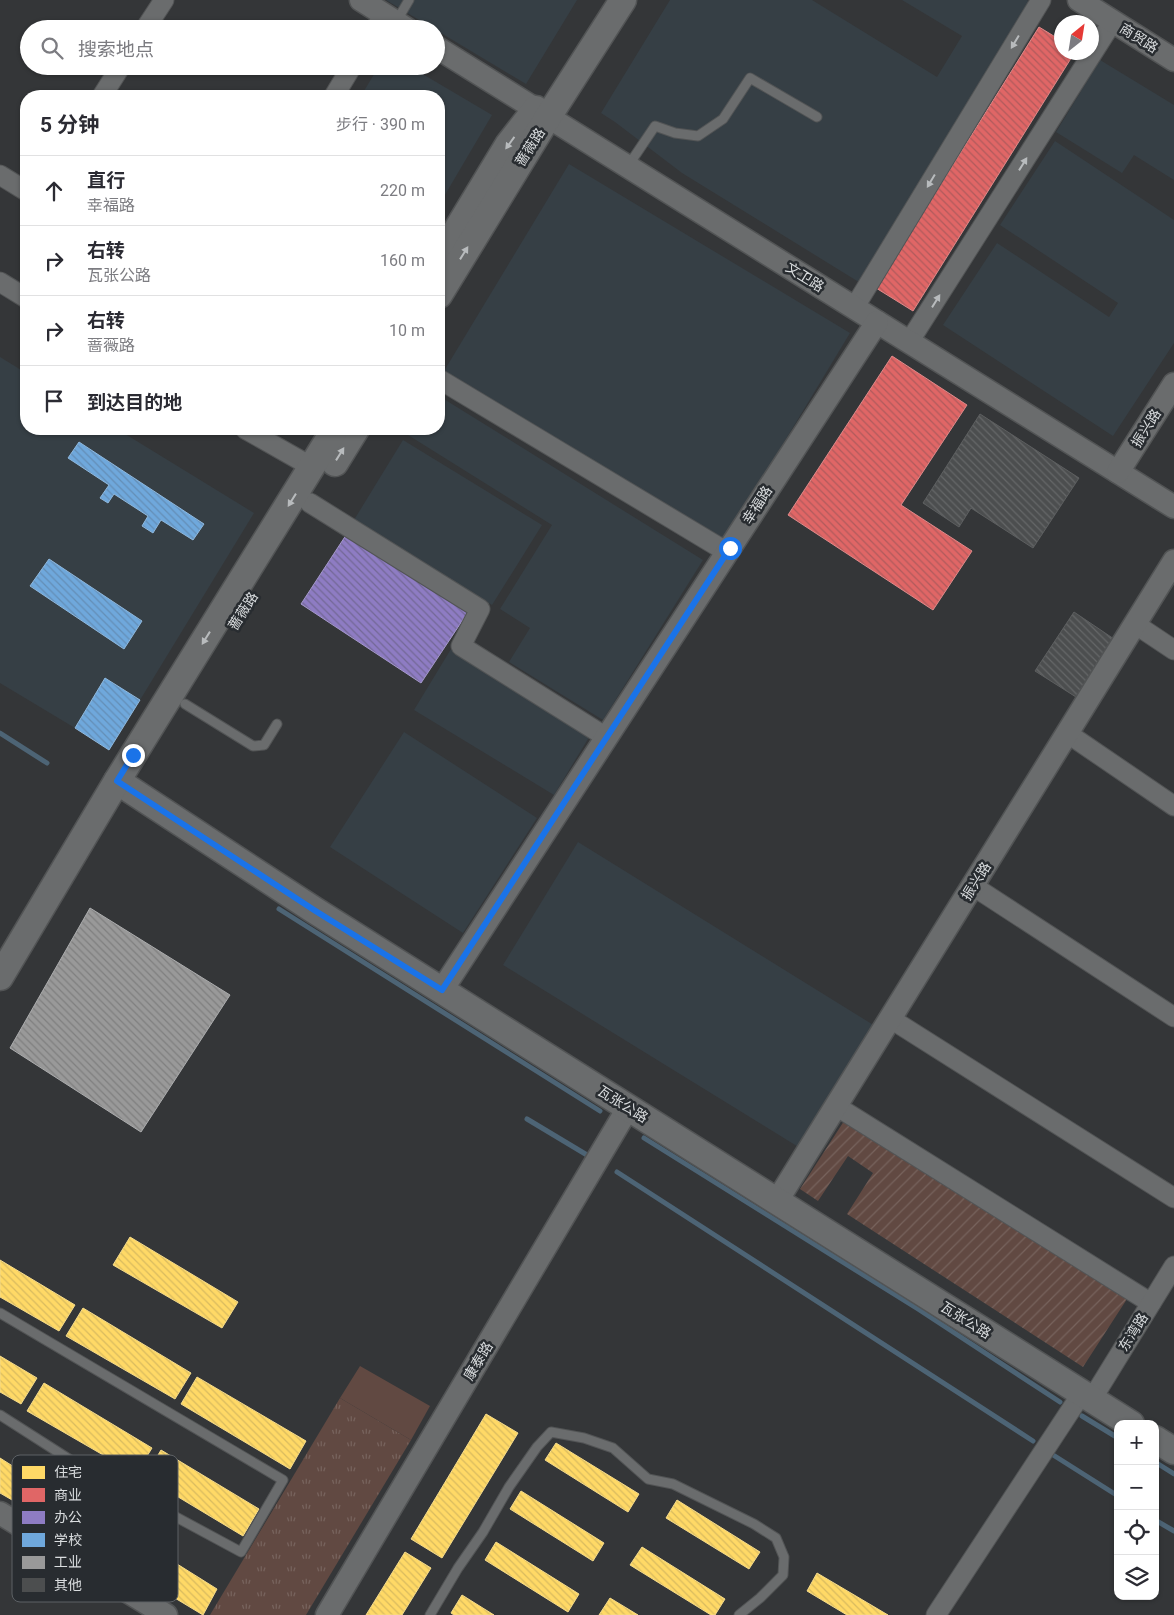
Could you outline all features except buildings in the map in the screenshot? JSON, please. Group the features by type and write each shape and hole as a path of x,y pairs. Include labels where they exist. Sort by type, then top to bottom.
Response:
{"main road":[{"name":"蔷薇路","path":"445,284 604,0"},
{"name":"蔷薇路","path":"445,249 508,145 542,113 623,0"},
{"name":"蔷薇路","path":"0,977 117,781 331,435"},
{"name":"蔷薇路","path":"117,781 145,763 185,704 352,435"},
{"name":"瓦张公路","path":"117,781 314,910 1125,1420"},
{"path":"1159,1442 1174,1451"}],"street":[{"path":"151,20 164,0"},
{"path":"361,0 386,20"},
{"path":"854,308 1041,0"},
{"name":"商贸路","path":"1078,0 1174,60"},
{"path":"909,342 1113,22"},
{"name":"文卫路","path":"445,53 1174,507"},
{"path":"106,90 115,75"},
{"path":"338,90 347,75"},
{"path":"0,175 20,187"},
{"path":"0,282 20,294"},
{"name":"幸福路","path":"442,990 876,322"},
{"path":"445,383 727,552"},
{"name":"振兴路","path":"1118,472 1174,384"},
{"path":"256,435 312,467"},
{"path":"310,503 480,609 461,646 606,737"},
{"name":"振兴路","path":"777,1201 1174,561"},
{"path":"1135,624 1174,650"},
{"path":"1067,733 1174,806"},
{"path":"972,886 1174,1017"},
{"path":"890,1019 1174,1198"},
{"path":"836,1106 1151,1303"},
{"name":"康泰路","path":"327,1615 628,1108"},
{"name":"东湾路","path":"936,1615 1151,1303 1174,1266"},
{"path":"0,1513 12,1520"},
{"path":"145,1602 166,1615"}],"lane":[{"path":"394,20 409,0"},
{"path":"628,166 655,126 675,133 698,136 723,119 750,78 817,117"},
{"path":"185,704 254,746 264,745 277,724"},
{"path":"0,1313 283,1480 242,1552 178,1518"},
{"path":"0,1415 63,1455"},
{"path":"430,1615 458,1568 483,1532 509,1487 537,1447 551,1432 584,1438 613,1448 648,1479 673,1484 754,1524 776,1538 784,1557 783,1575 760,1598 738,1615"}],"shaded area":[{"path":"386,0 577,0 526,84 445,35 445,20 419,20"},
{"path":"670,0 812,0 937,77 962,36 902,0 1027,0 1033,4 862,284 682,173 601,113"},
{"path":"1100,60 1174,105 1174,180 1134,155 1122,173 1056,132"},
{"path":"374,75 424,75 492,115 445,195 445,90 365,90"},
{"path":"1055,141 1174,220 1174,343 1113,436 943,325 997,243 1109,317 1118,303 1000,225"},
{"path":"569,164 850,333 725,540 445,372"},
{"path":"0,357 20,369 20,435 127,435 254,513 140,700 105,679 75,728 0,683"},
{"path":"445,400 703,560 603,720 509,662 530,628 500,609 552,525 408,435 445,435"},
{"path":"403,440 542,525 492,605 354,520"},
{"path":"451,649 591,734 554,795 414,710"},
{"path":"404,732 537,818 463,933 330,847"},
{"path":"578,842 875,1026 800,1148 503,965"}],"green space":[{"path":"846,1118 1127,1299 1083,1367 847,1214 873,1173 848,1156 818,1201 800,1189"},
{"path":"360,1366 430,1406 411,1440 340,1398"},
{"path":"340,1398 411,1440 306,1615 210,1615"}],"waterway":[{"path":"0,733 47,763"},
{"path":"279,909 600,1111"},
{"path":"527,1119 587,1155"},
{"path":"644,1138 918,1309 1060,1402"},
{"path":"617,1172 1033,1441"},
{"path":"1082,1416 1114,1436"},
{"path":"1050,1453 1114,1493"},
{"path":"1159,1465 1174,1474"},
{"path":"1159,1522 1174,1531"}],"route":[{"path":"133,755 117,781 314,910 442,990 730,548"}]}
